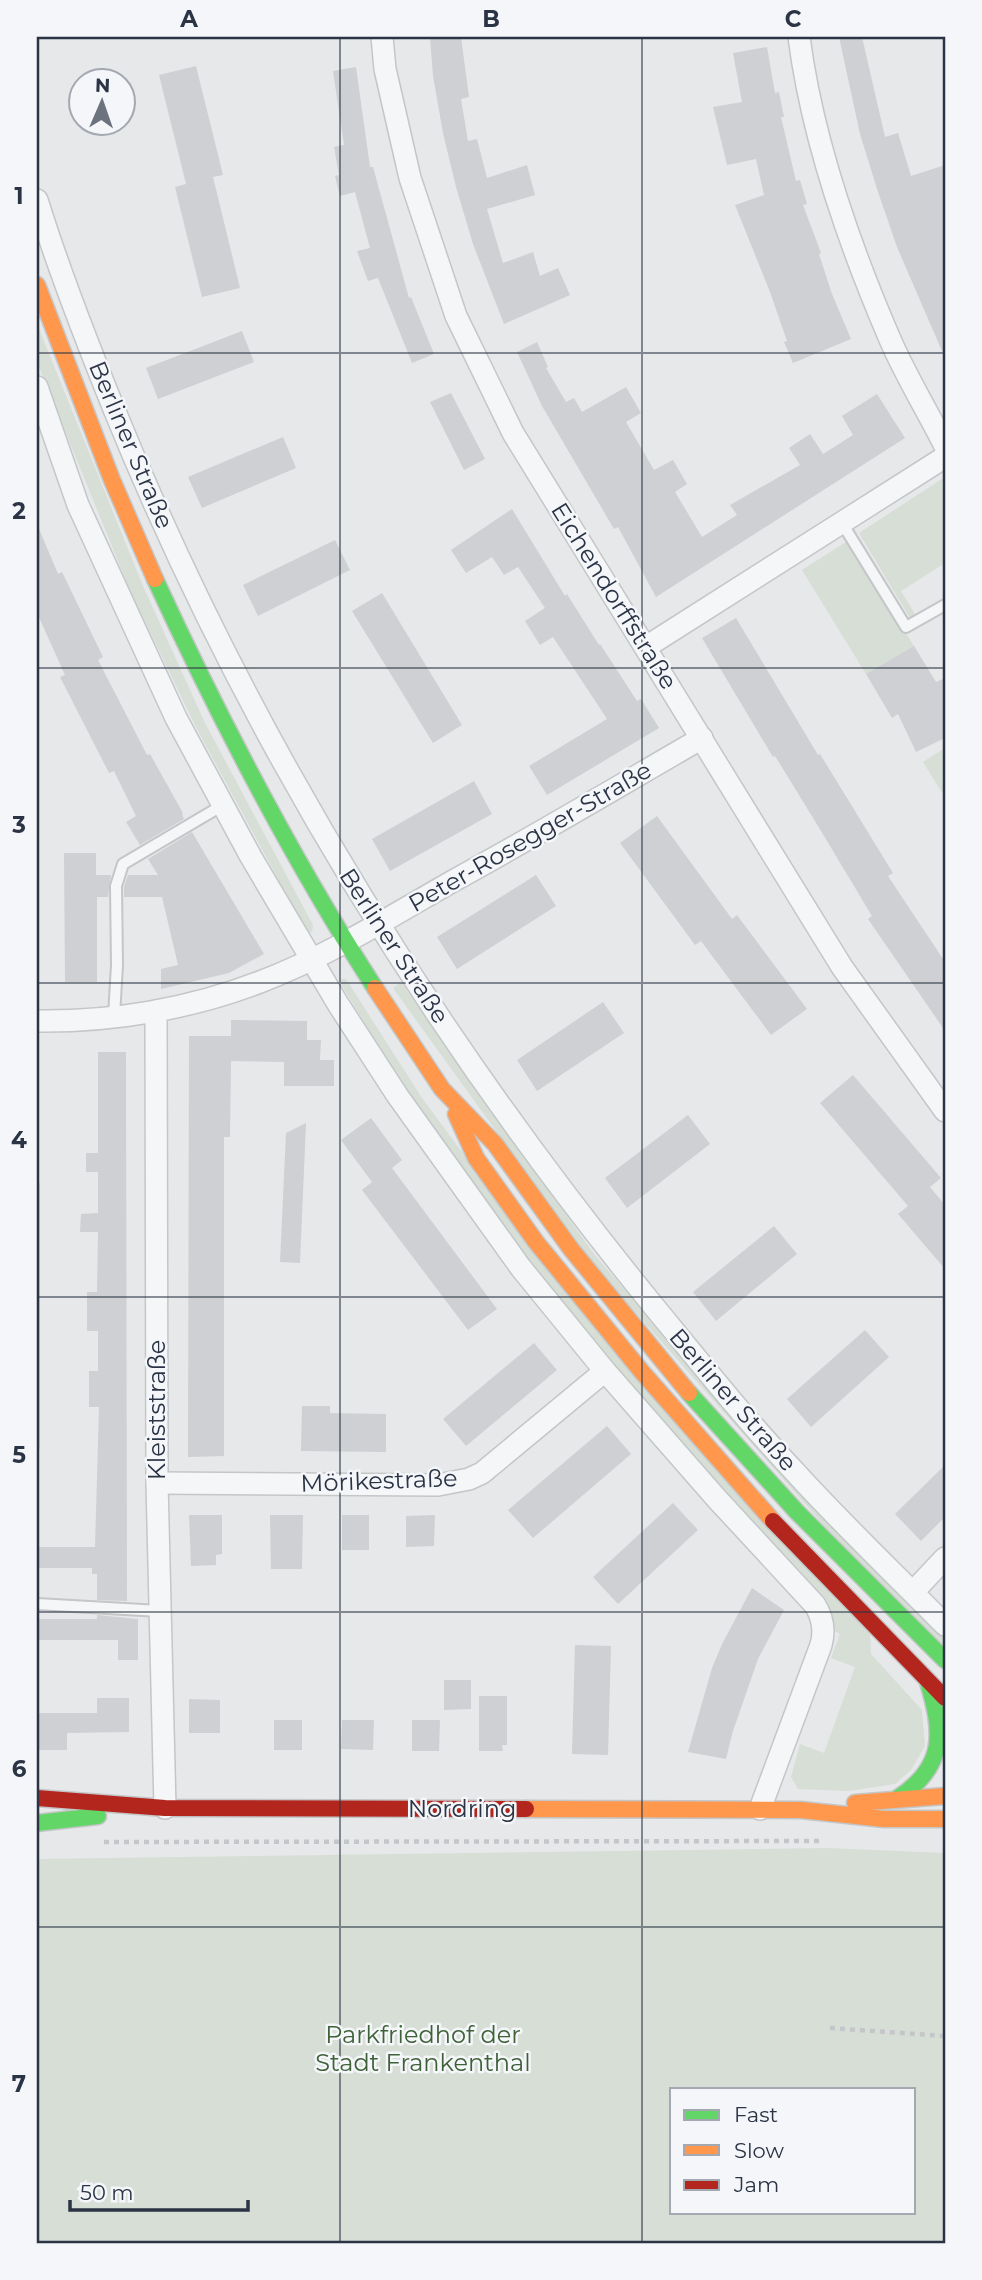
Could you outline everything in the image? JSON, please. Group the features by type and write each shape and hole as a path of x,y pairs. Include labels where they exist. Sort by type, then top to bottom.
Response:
{"main road":[{"name":"Berliner Straße","path":"37,285 73,384 128,520 165,606 210,698 346,941 447,1095 475,1156 522,1222 642,1373 726,1468 928,1682"},
{"name":"Berliner Straße","path":"447,1095 495,1144 544,1213 660,1358 743,1453 945,1660"},
{"path":"928,1682 945,1698"},
{"path":"898,1798 913,1790 929,1772 939,1747 938,1714 928,1682"},
{"name":"Nordring","path":"801,1810 898,1798 945,1796"},
{"name":"Nordring","path":"37,1798 165,1808 760,1809 801,1810 884,1819 945,1819"},
{"name":"Nordring","path":"37,1823 165,1808"}],"street":[{"name":"Eichendorffstraße","path":"382,37 385,69 410,178 456,316 513,433 842,967 945,1111"},
{"path":"799,37 803,65 836,203 890,339 945,446"},
{"name":"Berliner Straße","path":"37,200 59,272 135,461 207,619 302,799 379,923 452,1037 522,1138 590,1229 714,1381 796,1474 913,1592"},
{"path":"37,387 78,505 176,718 312,959 389,1084 521,1268 605,1371 717,1499 815,1605 821,1615 821,1645 760,1809"},
{"path":"646,647 945,457"},
{"name":"Peter-Rosegger-Straße","path":"37,1021 156,1011 260,982 312,959 379,923 702,738"},
{"name":"Kleiststraße","path":"156,1011 158,1483 165,1808"},
{"name":"Mörikestraße","path":"158,1483 438,1485 469,1479 493,1465 605,1371"},
{"path":"945,1558 913,1592 945,1625"}],"lane":[{"path":"842,523 906,627 945,605"},
{"path":"114,1016 117,965 116,886 123,864 223,805"},
{"path":"37,1604 160,1611"}],"path":[{"path":"90,1843 766,1841"},
{"path":"830,2028 945,2036"}],"shaded area":[{"path":"37,1183 40,1183 40,1449 37,1449"}],"green space":[{"path":"37,324 143,586 205,723 313,925 312,932 303,933 285,892 197,729 131,593 37,362"},
{"path":"945,477 945,563 901,591 915,614 910,618 859,533"},
{"path":"846,542 914,646 866,674 802,570"},
{"path":"945,748 945,797 923,762"},
{"path":"346,979 422,1098 493,1194 870,1633 871,1654 922,1710 925,1746 911,1770 895,1784 849,1791 798,1789 791,1777 800,1744 824,1753 855,1667 831,1658 840,1634 835,1631 826,1599 639,1396 534,1268 482,1199 408,1092 340,982"},
{"path":"401,982 594,1254 774,1464 945,1638 945,1650 853,1558 588,1259 393,988"},
{"name":"Parkfriedhof der Stadt Frankenthal","path":"827,1848 945,1853 945,2243 37,2243 37,1859"}],"building":[{"path":"430,37 461,37 469,97 461,99 468,141 477,139 487,178 527,165 535,195 487,209 503,263 533,252 540,276 558,268 570,295 504,324 473,244 456,187 433,76"},
{"path":"839,37 862,37 885,137 898,133 911,176 945,165 945,358 897,247 877,189 860,134"},
{"path":"767,47 775,93 779,92 784,117 781,117 796,181 800,180 807,204 803,205 821,253 819,254 832,294 851,339 793,363 770,292 735,205 764,195 756,159 727,165 713,107 742,102 733,53"},
{"path":"196,66 223,175 213,177 240,288 202,297 175,187 186,184 159,75"},
{"path":"356,67 370,167 373,167 409,298 411,297 434,354 412,363 378,278 368,281 357,251 370,248 355,192 340,196 335,176 339,175 334,147 344,145 333,71"},
{"path":"242,331 254,362 158,399 146,368"},
{"path":"537,342 548,367 546,368 566,402 574,398 582,412 626,387 641,413 626,422 654,470 673,460 687,484 675,492 702,537 737,515 730,505 800,465 789,448 810,434 823,454 853,435 842,416 877,394 905,438 656,597 618,527 614,529 542,406 517,352"},
{"path":"451,393 485,459 464,470 430,402"},
{"path":"283,437 296,468 202,508 188,477"},
{"path":"512,509 565,596 567,594 637,701 641,699 659,728 547,795 529,766 607,719 553,637 540,645 525,621 545,608 518,567 504,575 492,557 466,573 451,550"},
{"path":"37,524 58,574 62,572 103,657 98,660 147,755 150,754 183,813 184,819 140,845 126,822 136,816 114,771 109,773 60,677 65,675 37,613"},
{"path":"335,540 350,570 258,616 243,585"},
{"path":"382,593 462,725 433,743 352,611"},
{"path":"736,618 893,873 888,876 945,962 945,1031 868,919 872,916 702,638"},
{"path":"914,646 936,682 945,678 945,738 916,752 898,714 892,718 866,674"},
{"path":"474,781 492,814 390,871 372,839"},
{"path":"657,816 732,919 737,915 807,1009 771,1035 701,941 695,945 620,843"},
{"path":"192,832 264,954 229,973 161,989 161,969 178,965 162,897 124,897 124,887 128,875 158,875 148,859"},
{"path":"64,853 96,853 96,875 111,875 108,897 97,897 97,982 65,982"},
{"path":"536,875 556,906 457,969 437,937"},
{"path":"603,1002 624,1033 537,1091 517,1060"},
{"path":"231,1020 307,1021 307,1040 321,1040 320,1060 334,1060 334,1086 284,1086 284,1062 231,1061 230,1137 224,1137 224,1456 188,1457 189,1036 231,1036"},
{"path":"98,1052 126,1052 127,1601 97,1600 97,1574 92,1574 92,1568 37,1568 37,1547 95,1547 99,1407 89,1407 89,1371 98,1371 98,1331 87,1331 87,1292 97,1292 98,1232 80,1232 81,1214 98,1213 98,1172 86,1172 86,1153 98,1153"},
{"path":"853,1075 941,1178 930,1187 945,1205 945,1269 898,1214 908,1206 820,1103"},
{"path":"688,1115 710,1144 627,1208 605,1178"},
{"path":"371,1118 402,1160 392,1168 497,1309 468,1330 362,1190 372,1182 341,1140"},
{"path":"306,1123 300,1263 280,1262 286,1133"},
{"path":"774,1226 797,1254 716,1321 693,1292"},
{"path":"865,1330 889,1357 811,1427 787,1399"},
{"path":"534,1343 557,1370 466,1446 443,1419"},
{"path":"302,1406 330,1406 330,1413 386,1414 386,1452 301,1451"},
{"path":"607,1426 631,1454 533,1538 508,1510"},
{"path":"945,1465 945,1517 921,1541 895,1514"},
{"path":"673,1503 698,1530 618,1604 593,1577"},
{"path":"189,1515 222,1515 222,1554 216,1555 216,1565 191,1566"},
{"path":"270,1515 303,1515 302,1569 271,1569"},
{"path":"342,1515 369,1515 369,1550 342,1550"},
{"path":"435,1515 434,1546 406,1547 406,1516"},
{"path":"752,1588 784,1610 758,1659 726,1759 688,1752 712,1668"},
{"path":"97,1615 138,1619 138,1660 118,1660 118,1640 37,1640 37,1619 97,1619"},
{"path":"575,1645 611,1646 608,1755 572,1754"},
{"path":"444,1680 471,1680 471,1709 444,1710"},
{"path":"479,1696 507,1696 507,1745 502,1745 503,1751 479,1751"},
{"path":"97,1698 129,1698 129,1732 67,1733 67,1750 37,1750 37,1713 97,1713"},
{"path":"189,1699 220,1700 220,1733 189,1733"},
{"path":"274,1720 302,1720 302,1750 274,1750"},
{"path":"342,1720 374,1720 373,1750 341,1749"},
{"path":"412,1720 440,1720 439,1751 412,1751"}],"traffic: fast":[{"path":"155,579 258,787 314,889 375,988"},
{"path":"689,1393 797,1512 945,1660"},
{"path":"898,1798 925,1774 937,1747 936,1717 928,1682"},
{"path":"37,1823 98,1816"}],"traffic: slow":[{"path":"37,285 112,480 155,579"},
{"path":"375,988 442,1089 495,1144 571,1249 689,1393"},
{"path":"456,1114 476,1158 536,1242 642,1372 773,1521"},
{"path":"855,1803 945,1796"},
{"path":"526,1809 801,1810 884,1819 945,1819"}],"traffic: jam":[{"path":"773,1521 945,1698"},
{"path":"37,1798 165,1808 526,1809"}]}
